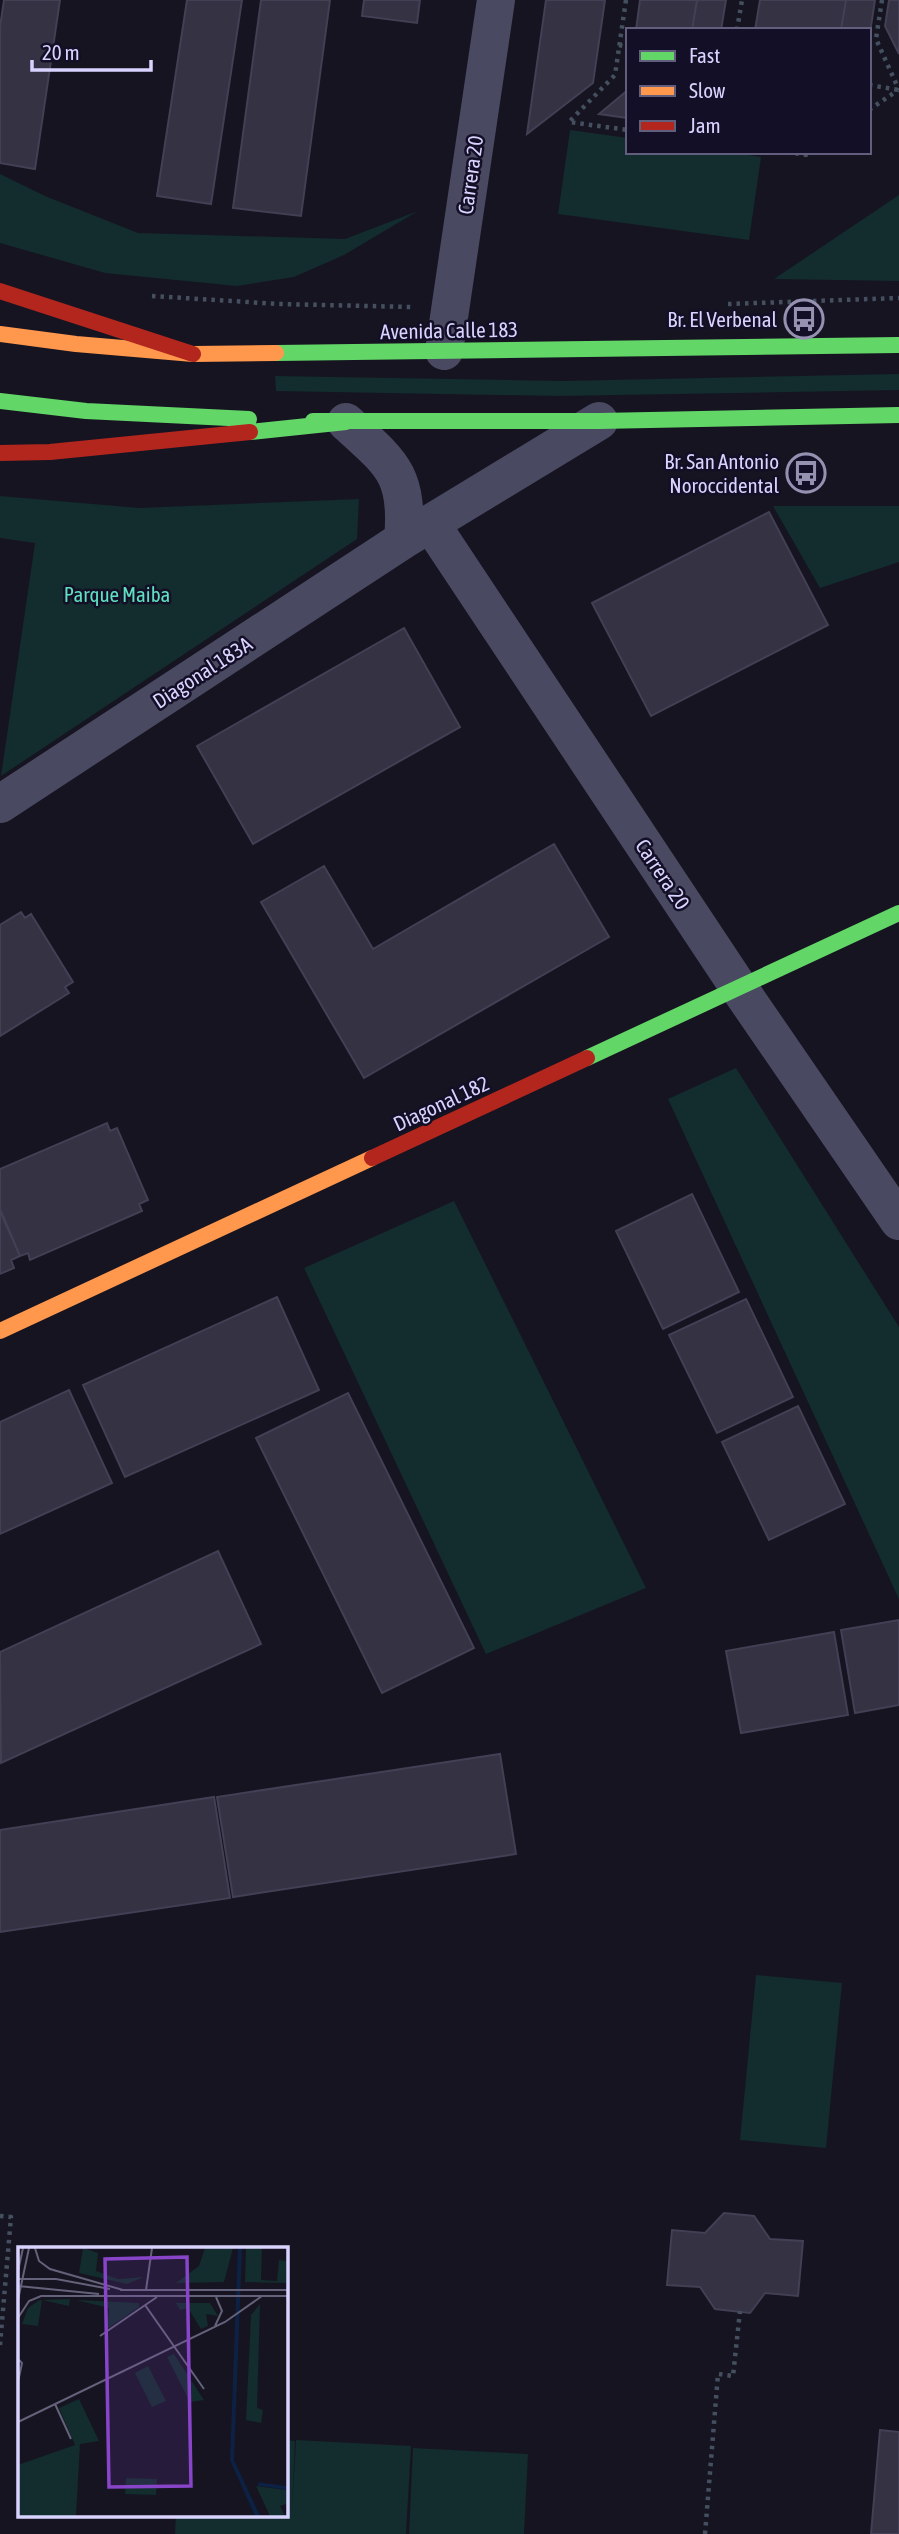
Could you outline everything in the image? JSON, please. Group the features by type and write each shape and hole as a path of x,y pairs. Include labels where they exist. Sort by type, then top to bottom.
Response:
{"main road":[{"path":"0,291 193,354"},
{"name":"Avenida Calle 183","path":"0,334 76,344 193,354 899,345"},
{"path":"0,401 183,418 345,422 599,421 899,415"},
{"path":"0,453 50,452 345,422"},
{"name":"Diagonal 182","path":"0,1331 899,913"}],"street":[{"name":"Carrera 20","path":"444,351 496,0"},
{"name":"Diagonal 183A","path":"0,804 417,532 599,421"},
{"path":"345,422 380,453 396,473 404,493 405,514 417,532"},
{"name":"Carrera 20","path":"417,532 739,988 899,1221"}],"path":[{"path":"626,0 615,75 569,122 626,130"},
{"path":"737,28 742,0"},
{"path":"882,0 876,39 899,90"},
{"path":"619,45 626,47"},
{"path":"871,85 899,90"},
{"path":"871,109 899,90"},
{"path":"140,295 189,300 383,305"},
{"path":"0,2216 11,2217 0,2345"},
{"path":"705,2534 718,2374 733,2376 740,2311"}],"green space":[{"path":"570,130 626,138 626,154 741,154 761,157 749,240 558,214"},
{"path":"0,174 45,196 138,233 345,239 418,211 344,255 294,277 237,286 105,273 0,243"},
{"path":"899,195 899,281 774,279"},
{"path":"899,374 899,390 559,396 276,391 275,376 562,381"},
{"name":"Parque Maiba","path":"0,496 139,508 359,499 357,539 1,776 35,543 0,538"},
{"path":"773,506 899,506 899,562 820,588"},
{"path":"736,1068 899,1327 899,1599 668,1099"},
{"path":"454,1201 646,1588 486,1654 304,1268"},
{"path":"756,1975 842,1983 826,2148 740,2140"},
{"path":"287,2440 295,2441 292,2511 296,2440 411,2446 406,2534 175,2534 176,2516 287,2516"},
{"path":"413,2448 528,2454 524,2534 409,2534"}],"building":[{"path":"4,0 60,0 35,169 0,163 0,27"},
{"path":"187,0 242,0 211,204 157,196"},
{"path":"261,0 330,0 301,216 233,208"},
{"path":"364,0 420,0 417,23 362,16"},
{"path":"546,0 605,0 593,83 527,134"},
{"path":"640,0 697,0 692,28 636,28"},
{"path":"697,0 726,0 721,28 692,28"},
{"path":"760,0 846,0 841,28 755,28"},
{"path":"846,0 875,0 871,28 841,28"},
{"path":"889,0 899,0 899,54 885,26"},
{"path":"626,92 626,118 599,114"},
{"path":"769,512 828,625 651,716 592,603"},
{"path":"404,628 460,727 253,844 197,746"},
{"path":"554,844 609,937 364,1078 261,902 324,866 373,949"},
{"path":"21,912 25,918 31,914 73,982 65,987 69,993 0,1036 0,925"},
{"path":"107,1123 110,1131 117,1128 148,1200 139,1204 142,1211 30,1260 28,1253 20,1256 0,1209 0,1169"},
{"path":"692,1194 739,1292 663,1329 616,1231"},
{"path":"0,1211 20,1256 11,1260 14,1268 0,1274"},
{"path":"277,1297 319,1390 125,1477 83,1385"},
{"path":"746,1299 793,1397 717,1433 669,1335"},
{"path":"69,1390 112,1483 0,1534 0,1422"},
{"path":"348,1393 474,1648 382,1693 256,1438"},
{"path":"798,1406 845,1504 769,1540 722,1442"},
{"path":"218,1551 261,1644 1,1763 0,1652"},
{"path":"899,1620 899,1705 855,1713 841,1630"},
{"path":"834,1632 848,1715 741,1733 726,1651"},
{"path":"500,1754 516,1854 233,1897 217,1797"},
{"path":"214,1797 230,1898 0,1932 0,1830"},
{"path":"724,2213 754,2216 770,2239 803,2241 798,2296 765,2293 750,2313 715,2309 700,2287 667,2285 672,2230 705,2233"},
{"path":"880,2430 899,2432 899,2534 871,2534"}],"traffic: fast":[{"path":"276,353 899,345"},
{"path":"0,401 86,411 249,419"},
{"path":"313,421 599,421 899,415"},
{"path":"250,432 346,422"},
{"path":"587,1058 899,913"}],"traffic: slow":[{"path":"0,334 76,344 193,354 276,353"},
{"path":"0,1331 372,1158"}],"traffic: jam":[{"path":"0,291 193,354"},
{"path":"0,453 50,452 250,432"},
{"path":"372,1158 587,1058"}],"place":[{"name":"Br. El Verbenal","path":"804,319"},
{"name":"Br. San Antonio Noroccidental","path":"806,473"}]}
